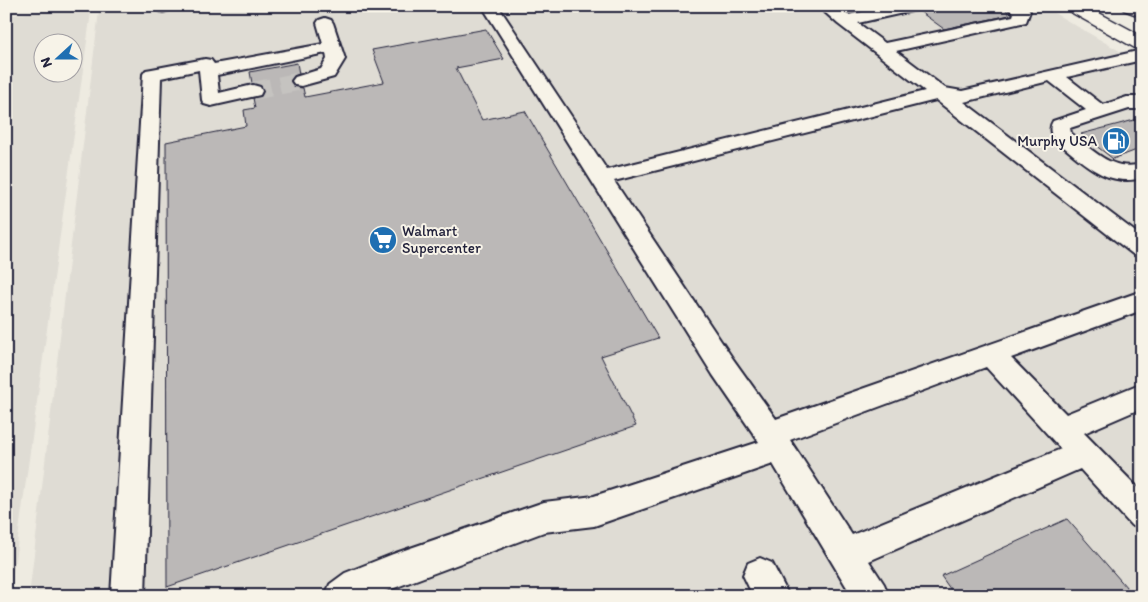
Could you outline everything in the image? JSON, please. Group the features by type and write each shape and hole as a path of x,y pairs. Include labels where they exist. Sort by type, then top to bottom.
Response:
{"highway":[{"path":"1073,6 1140,45"},
{"path":"1130,6 1142,12"}],"street":[{"path":"490,6 847,554 872,596"},
{"path":"826,6 941,94 1088,182 1142,171"},
{"path":"844,20 915,6"},
{"path":"881,48 1020,19 1022,11 1013,6"},
{"path":"878,14 916,41"},
{"path":"301,81 316,78 328,72 336,59 324,23"},
{"path":"1110,44 1140,45"},
{"path":"602,178 941,94 962,97 1054,76 1140,45"},
{"path":"128,596 152,74 204,62 332,47"},
{"path":"941,94 944,84 1092,49"},
{"path":"204,62 211,100 253,91"},
{"path":"1054,76 1100,112"},
{"path":"1142,102 1127,104 1060,124 1061,135 1088,182 1142,248"},
{"path":"342,596 357,585 544,517 594,511 774,442 990,354 1142,300"},
{"path":"990,354 1142,514"},
{"path":"1061,429 1142,396"},
{"path":"847,554 1084,453"}],"shaded area":[{"path":"74,6 110,6 91,12 82,77 82,32 32,32 32,82 81,82 10,596 6,596 6,16"},
{"path":"129,6 1042,6 1142,64 1142,596 29,596 99,11"}],"building":[{"path":"925,6 1003,6 1010,15 944,29 919,11"},
{"name":"Walmart Supercenter","path":"486,29 504,59 456,68 482,120 525,111 658,338 601,356 636,426 167,587 166,142 246,126 244,110 255,108 253,98 260,97 264,92 261,85 252,83 250,72 297,63 299,74 290,81 295,87 303,88 305,97 384,82 372,50"},
{"name":"Murphy USA","path":"1142,118 1142,148 1113,159 1081,134"},
{"path":"1067,519 1134,596 955,596 941,576"}],"tunnel":[{"path":"253,91 301,81"}],"place":[{"name":"Murphy USA","path":"1116,141"},
{"name":"Walmart Supercenter","path":"383,240"}]}
